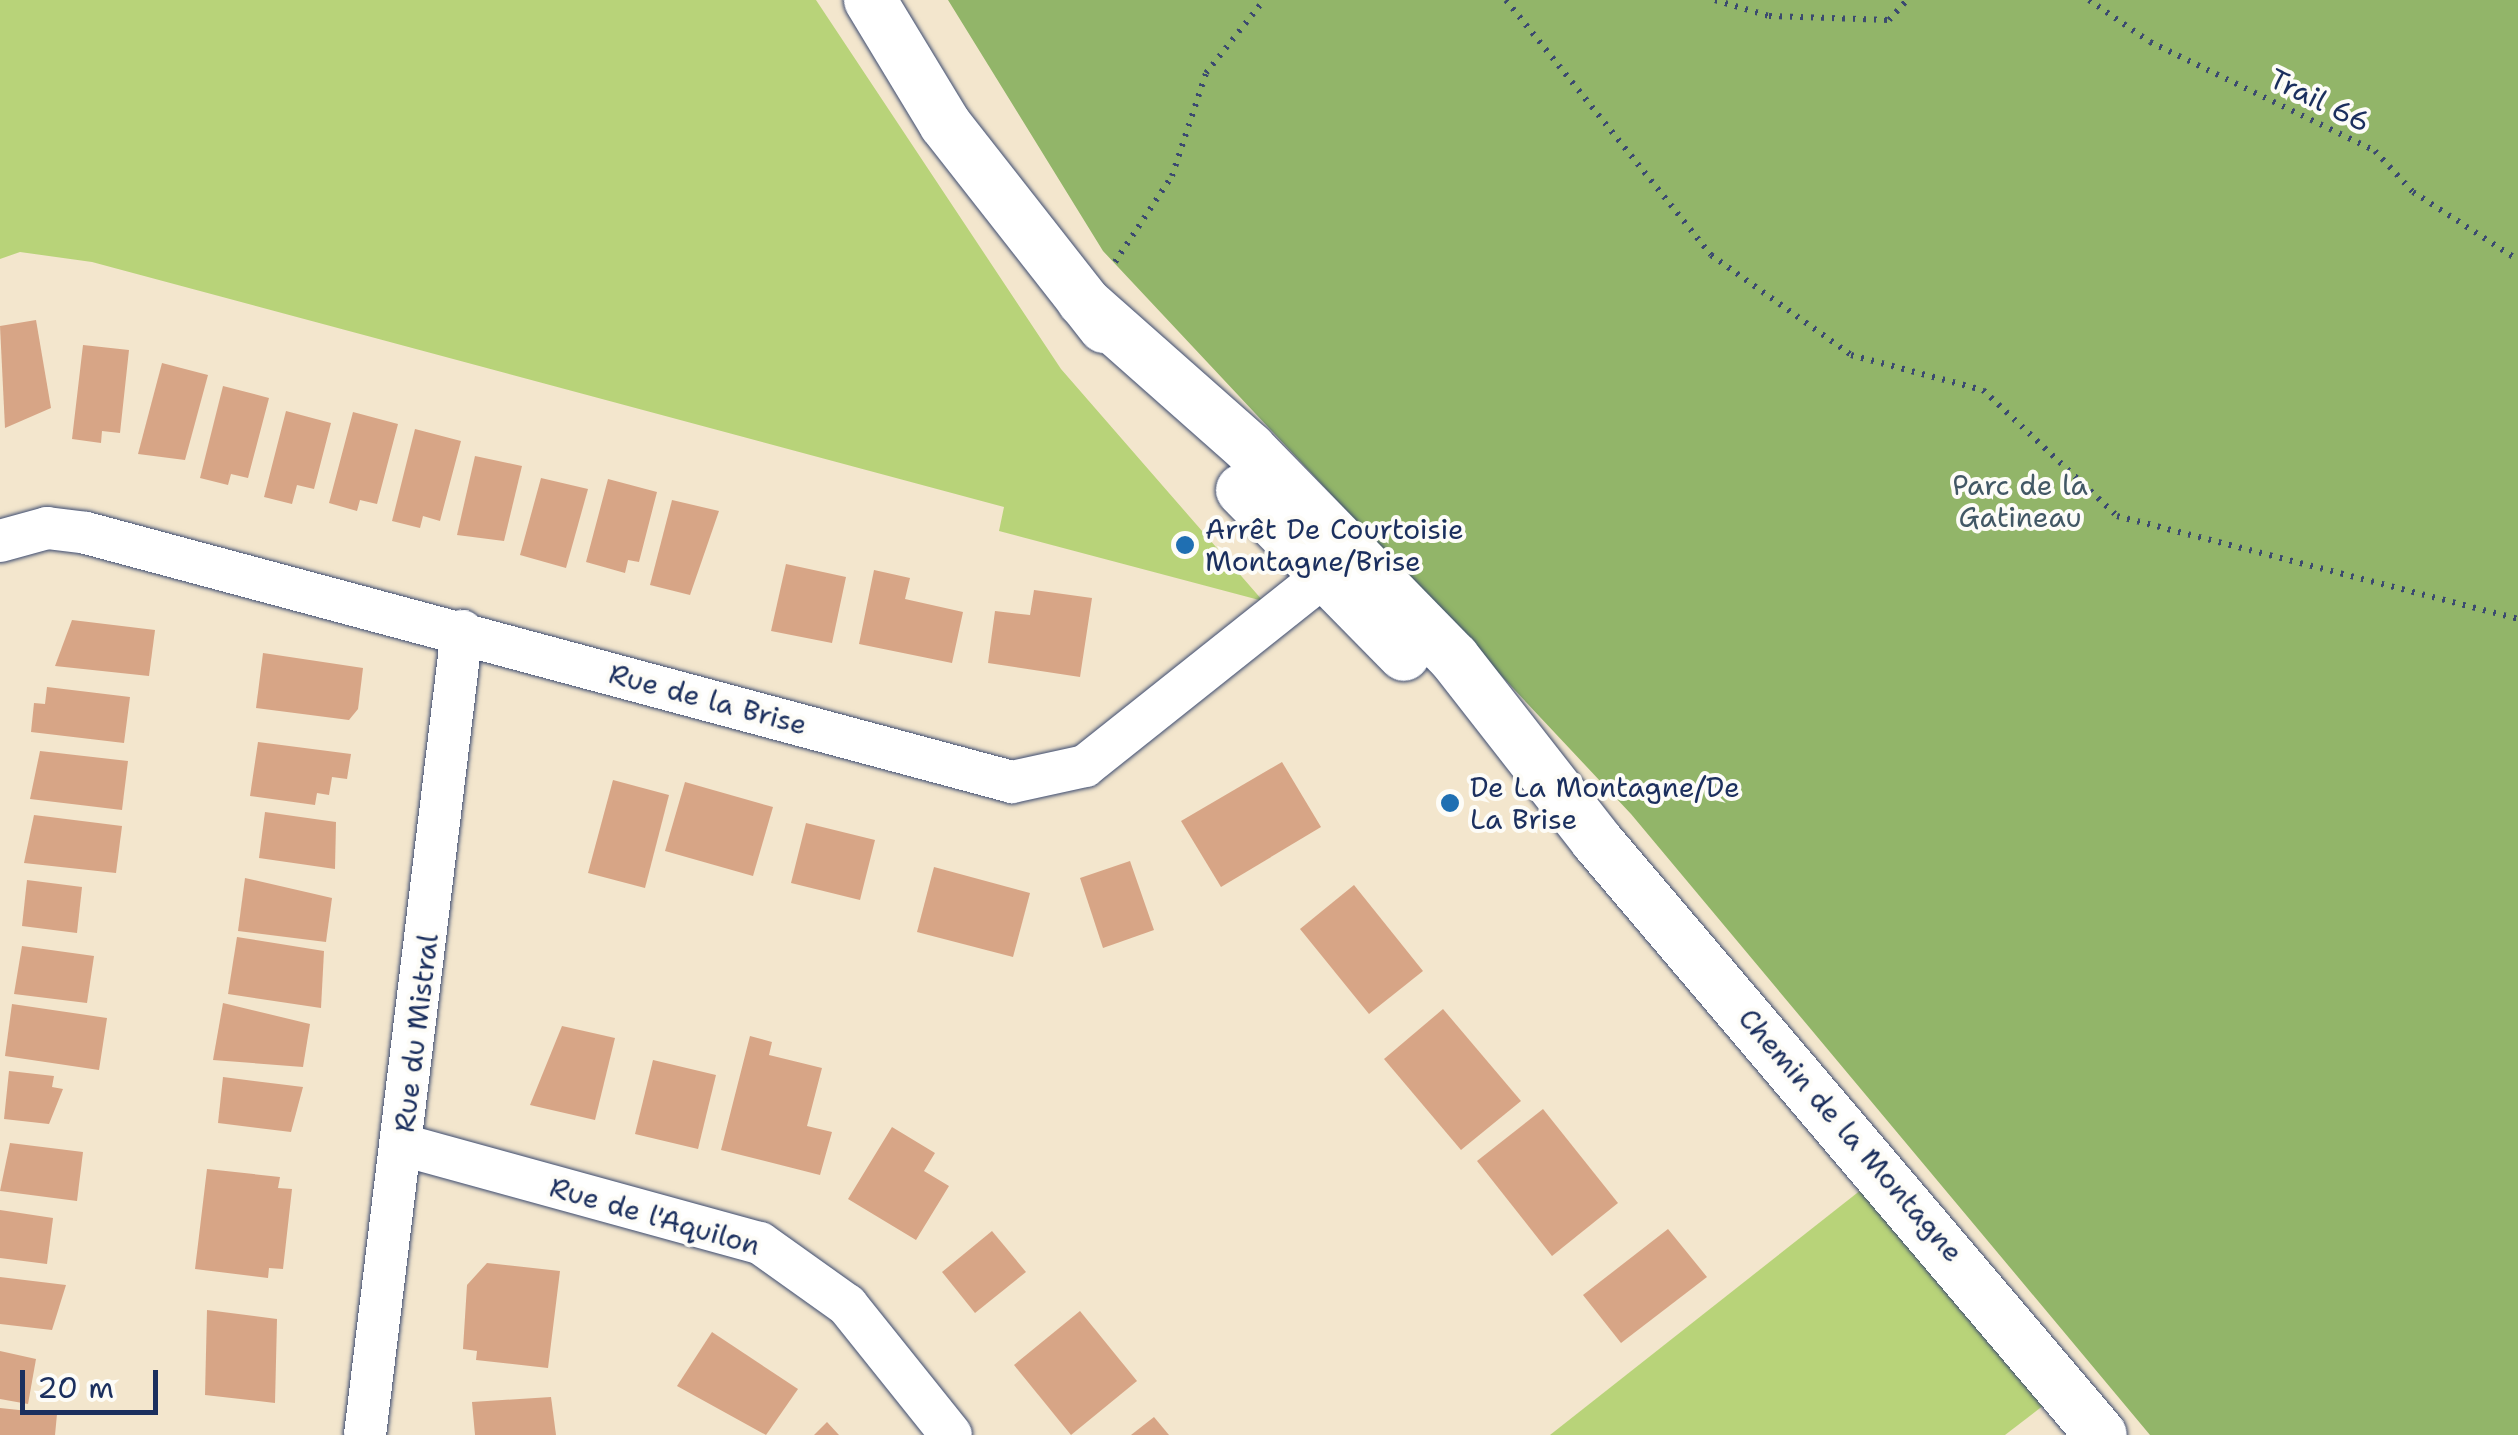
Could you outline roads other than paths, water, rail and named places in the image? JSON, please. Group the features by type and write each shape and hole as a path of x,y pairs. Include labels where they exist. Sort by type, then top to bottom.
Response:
{"street":[{"name":"Chemin de la Montagne","path":"870,0 945,124 1083,301 1338,566 1454,658 1596,840 2101,1435"},
{"name":"Rue de la Brise","path":"0,542 47,528 86,533 1012,782 1052,780 1120,742 1338,566"},
{"name":"Rue du Mistral","path":"365,1435 462,631"},
{"name":"Rue de l'Aquilon","path":"403,1145 760,1244 847,1305 950,1435"}],"place":[{"name":"Arrêt De Courtoisie Montagne/Brise","path":"1185,545"},
{"name":"De La Montagne/De La Brise","path":"1450,803"}],"park label":[{"name":"Parc de la Gatineau","path":"2020,501"}]}
